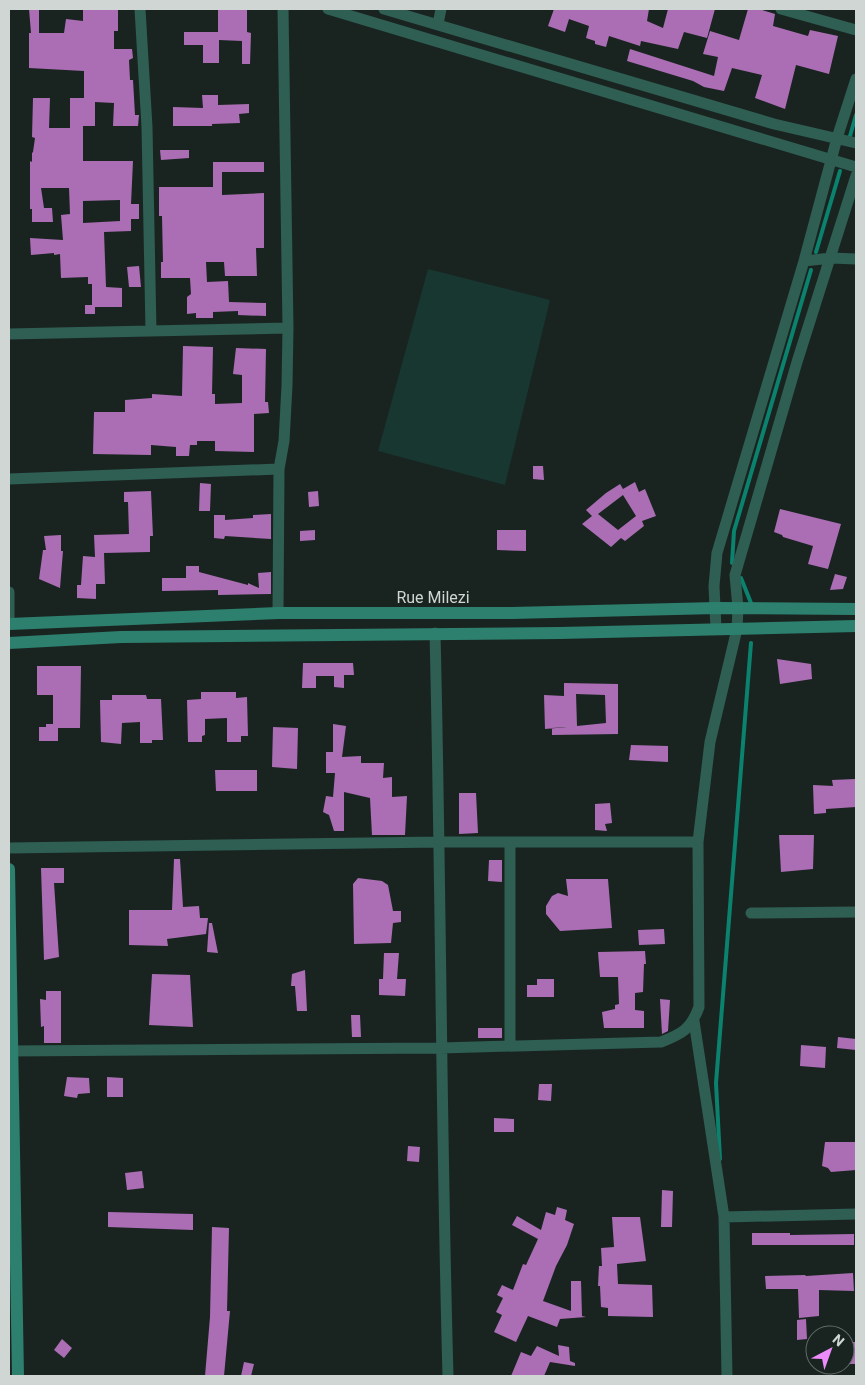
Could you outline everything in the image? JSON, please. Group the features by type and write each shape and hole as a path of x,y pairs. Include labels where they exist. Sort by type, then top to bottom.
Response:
{"street":[{"path":"140,9 147,127 151,330"},
{"path":"278,613 279,469 284,432 288,328 283,9"},
{"path":"328,9 856,167"},
{"path":"384,9 774,124 856,143"},
{"path":"438,24 441,9"},
{"path":"781,9 856,30"},
{"path":"716,629 714,586 717,553 804,260 837,138 856,79"},
{"path":"10,1051 441,1048 661,1042 681,1034 694,1021 699,1007 698,842 710,742 737,629 738,608 735,575 796,362 856,176"},
{"path":"804,260 856,258"},
{"path":"9,334 288,328"},
{"path":"9,479 279,469"},
{"path":"9,592 9,650"},
{"name":"Rue Milezi","path":"9,624 278,613 512,613 716,608 856,609"},
{"path":"9,643 121,637 560,633 856,626"},
{"path":"435,633 440,842 442,1178 448,1376"},
{"path":"9,848 440,842 698,842"},
{"path":"510,843 510,1046"},
{"path":"9,869 10,1051 17,1254 18,1376"},
{"path":"751,913 856,912"},
{"path":"694,1021 724,1217 727,1376"},
{"path":"724,1217 856,1214"}],"green space":[{"path":"428,269 550,300 505,485 378,451"}],"building":[{"path":"29,9 39,9 39,33 64,33 66,19 83,21 83,9 118,9 118,31 114,31 114,49 132,49 133,58 129,60 130,80 133,80 135,115 139,115 138,126 113,126 114,103 95,102 95,126 83,126 83,161 133,161 131,204 139,204 139,219 131,219 131,231 104,232 106,287 122,288 122,307 95,307 95,314 85,314 85,305 92,305 92,284 88,284 88,277 61,278 60,254 31,255 30,238 63,240 61,215 70,214 69,188 41,188 44,208 52,208 53,222 32,222 32,209 30,209 30,161 32,162 35,138 32,137 33,98 50,98 49,128 70,128 70,98 84,98 84,71 29,68 29,33 31,33","holes":["120,200 120,221 83,223 83,201"]},
{"path":"218,9 247,10 247,32 251,33 250,64 242,64 242,41 219,40 219,63 203,63 203,45 184,45 184,32 218,32"},
{"path":"554,9 649,9 647,21 663,28 668,9 715,9 707,38 684,32 678,49 641,41 640,46 609,36 606,47 595,44 595,41 586,38 589,26 569,19 565,32 548,26"},
{"path":"748,9 759,9 775,14 773,26 808,36 810,30 838,36 829,74 796,65 785,109 755,98 762,75 732,68 724,91 704,87 693,81 627,61 630,49 714,76 718,57 703,54 710,31 739,40"},
{"path":"202,95 218,95 218,105 249,104 249,113 239,114 240,123 212,124 212,126 173,126 173,107 203,108"},
{"path":"160,150 189,150 189,158 161,160"},
{"path":"213,162 264,162 264,172 222,172 222,195 264,193 264,248 256,248 257,276 225,276 224,262 206,262 207,282 228,281 229,302 266,303 266,316 238,315 238,311 213,312 213,318 196,318 196,313 187,314 187,297 191,294 190,278 161,278 161,262 163,262 162,216 159,216 159,187 213,187"},
{"path":"139,266 141,287 129,287 127,267"},
{"path":"183,346 213,347 212,394 215,394 215,404 242,403 242,375 233,374 236,348 266,349 265,402 268,402 269,413 254,414 254,452 215,451 215,441 197,441 197,445 190,445 189,456 176,456 176,447 151,445 151,455 93,454 94,412 125,412 125,400 152,398 152,394 182,396"},
{"path":"533,466 543,466 544,480 533,479"},
{"path":"635,482 639,492 645,489 656,516 642,521 644,526 625,541 621,538 611,547 582,524 592,516 586,510 620,484 623,489","holes":["623,495 636,516 618,530 598,514"]},
{"path":"200,483 211,484 210,511 199,511"},
{"path":"151,491 153,536 150,536 150,552 104,553 105,584 96,584 96,599 77,598 77,585 81,585 83,556 95,557 94,535 129,534 128,502 124,502 124,492"},
{"path":"318,491 319,506 309,507 308,492"},
{"path":"780,509 841,524 828,569 808,564 813,546 783,537 774,532"},
{"path":"271,514 271,539 225,536 224,539 214,538 214,515 225,515 225,520 253,518 253,515"},
{"path":"315,530 315,540 300,541 300,531"},
{"path":"497,530 526,530 526,551 497,550"},
{"path":"61,535 61,551 63,551 60,588 39,579 43,550 46,550 44,536"},
{"path":"186,566 199,566 199,572 248,585 248,583 259,588 258,573 271,572 271,594 218,595 218,590 162,591 162,578 186,578"},
{"path":"835,574 847,577 843,589 830,590"},
{"path":"777,659 811,664 812,679 780,684"},
{"path":"303,663 353,663 354,675 344,675 344,688 334,687 334,676 316,676 316,688 302,688"},
{"path":"37,666 81,666 80,728 58,728 58,741 39,741 39,727 53,724 53,695 37,695"},
{"path":"564,683 618,684 618,734 552,735 552,728 545,729 544,695 564,696","holes":["576,694 605,695 606,723 577,726"]},
{"path":"201,692 236,692 236,698 247,697 248,736 241,736 241,742 227,742 227,718 205,719 205,735 202,736 202,742 188,742 187,700 201,699"},
{"path":"112,695 146,695 147,699 161,699 163,740 152,740 152,743 140,743 140,722 122,723 121,744 101,742 100,700 112,700"},
{"path":"333,724 346,726 342,757 361,756 361,763 384,763 383,778 392,777 392,797 407,796 405,835 372,835 370,798 344,792 344,831 334,831 329,815 323,812 326,796 333,797 335,773 326,773 326,752 333,752"},
{"path":"273,727 298,728 297,769 272,767"},
{"path":"631,745 668,746 668,762 629,760"},
{"path":"215,770 257,770 257,791 216,791"},
{"path":"855,779 856,807 826,809 826,813 814,814 813,785 833,786 832,780"},
{"path":"459,793 476,793 478,833 459,834"},
{"path":"610,803 612,823 605,824 607,831 595,830 595,804"},
{"path":"779,835 814,835 813,869 781,872"},
{"path":"174,859 180,859 183,907 199,906 200,918 208,918 206,934 167,939 168,946 129,945 129,910 172,910"},
{"path":"489,860 502,860 502,882 488,881"},
{"path":"41,868 64,868 64,883 54,883 59,957 44,960"},
{"path":"358,878 382,881 388,885 393,911 401,911 401,922 393,923 391,943 354,944 353,884"},
{"path":"566,879 608,879 612,928 560,931 546,914 546,906 552,896 558,893 568,896"},
{"path":"209,923 212,923 218,953 207,952"},
{"path":"664,929 665,944 639,945 638,930"},
{"path":"645,951 646,964 644,964 643,992 635,993 635,1010 644,1011 644,1028 604,1028 602,1012 615,1009 615,1005 619,1004 618,977 600,977 598,952"},
{"path":"384,953 399,953 397,979 406,979 405,996 379,995 379,979 383,979"},
{"path":"305,970 307,1011 297,1011 295,986 291,986 292,974"},
{"path":"152,974 190,975 193,1027 149,1025"},
{"path":"537,979 554,979 554,997 527,997 527,985 537,985"},
{"path":"46,991 61,991 61,1043 44,1043 44,1026 41,1027 40,999 46,1000"},
{"path":"660,999 670,1000 668,1031 662,1034"},
{"path":"351,1015 360,1015 361,1037 352,1037"},
{"path":"478,1028 502,1028 502,1038 478,1038"},
{"path":"838,1037 856,1039 856,1050 837,1048"},
{"path":"801,1045 826,1047 825,1068 800,1066"},
{"path":"67,1077 89,1078 90,1093 78,1094 77,1098 64,1096"},
{"path":"107,1077 123,1078 123,1097 107,1097"},
{"path":"539,1084 552,1084 551,1101 538,1100"},
{"path":"494,1118 514,1119 514,1132 494,1132"},
{"path":"825,1142 856,1142 856,1170 831,1172 828,1168 822,1166"},
{"path":"408,1146 420,1147 419,1162 407,1161"},
{"path":"142,1171 144,1188 127,1190 125,1173"},
{"path":"662,1190 673,1191 672,1227 661,1227"},
{"path":"557,1207 567,1210 565,1220 574,1224 543,1301 571,1311 571,1281 581,1281 582,1316 586,1317 560,1319 557,1327 528,1316 516,1342 494,1332 502,1315 496,1312 503,1298 497,1295 502,1285 513,1290 523,1264 526,1265 538,1239 512,1225 517,1216 541,1230 546,1212 555,1215"},
{"path":"108,1212 193,1214 193,1230 108,1227"},
{"path":"612,1217 640,1217 646,1261 617,1264 618,1284 652,1285 653,1317 608,1316 608,1308 601,1307 600,1286 598,1286 599,1266 602,1266 601,1248 614,1247"},
{"path":"212,1227 229,1228 227,1311 230,1311 224,1376 205,1376 210,1317"},
{"path":"752,1233 790,1233 790,1235 854,1234 854,1245 752,1245"},
{"path":"853,1273 854,1291 819,1290 819,1316 799,1318 798,1289 766,1289 765,1276"},
{"path":"806,1319 805,1339 797,1340 797,1320"},
{"path":"62,1339 72,1348 64,1358 54,1350"},
{"path":"855,1342 856,1342 855,1364"},
{"path":"558,1345 569,1347 570,1361 575,1363 575,1366 550,1362 544,1376 511,1376 521,1352 531,1356 537,1346 559,1356"},
{"path":"244,1362 254,1364 251,1376 241,1376"}],"waterway":[{"path":"850,136 856,115"},
{"path":"816,252 840,171"},
{"path":"732,563 734,531 811,270"},
{"path":"741,578 751,603"},
{"path":"720,1159 716,1083 751,643"}]}
